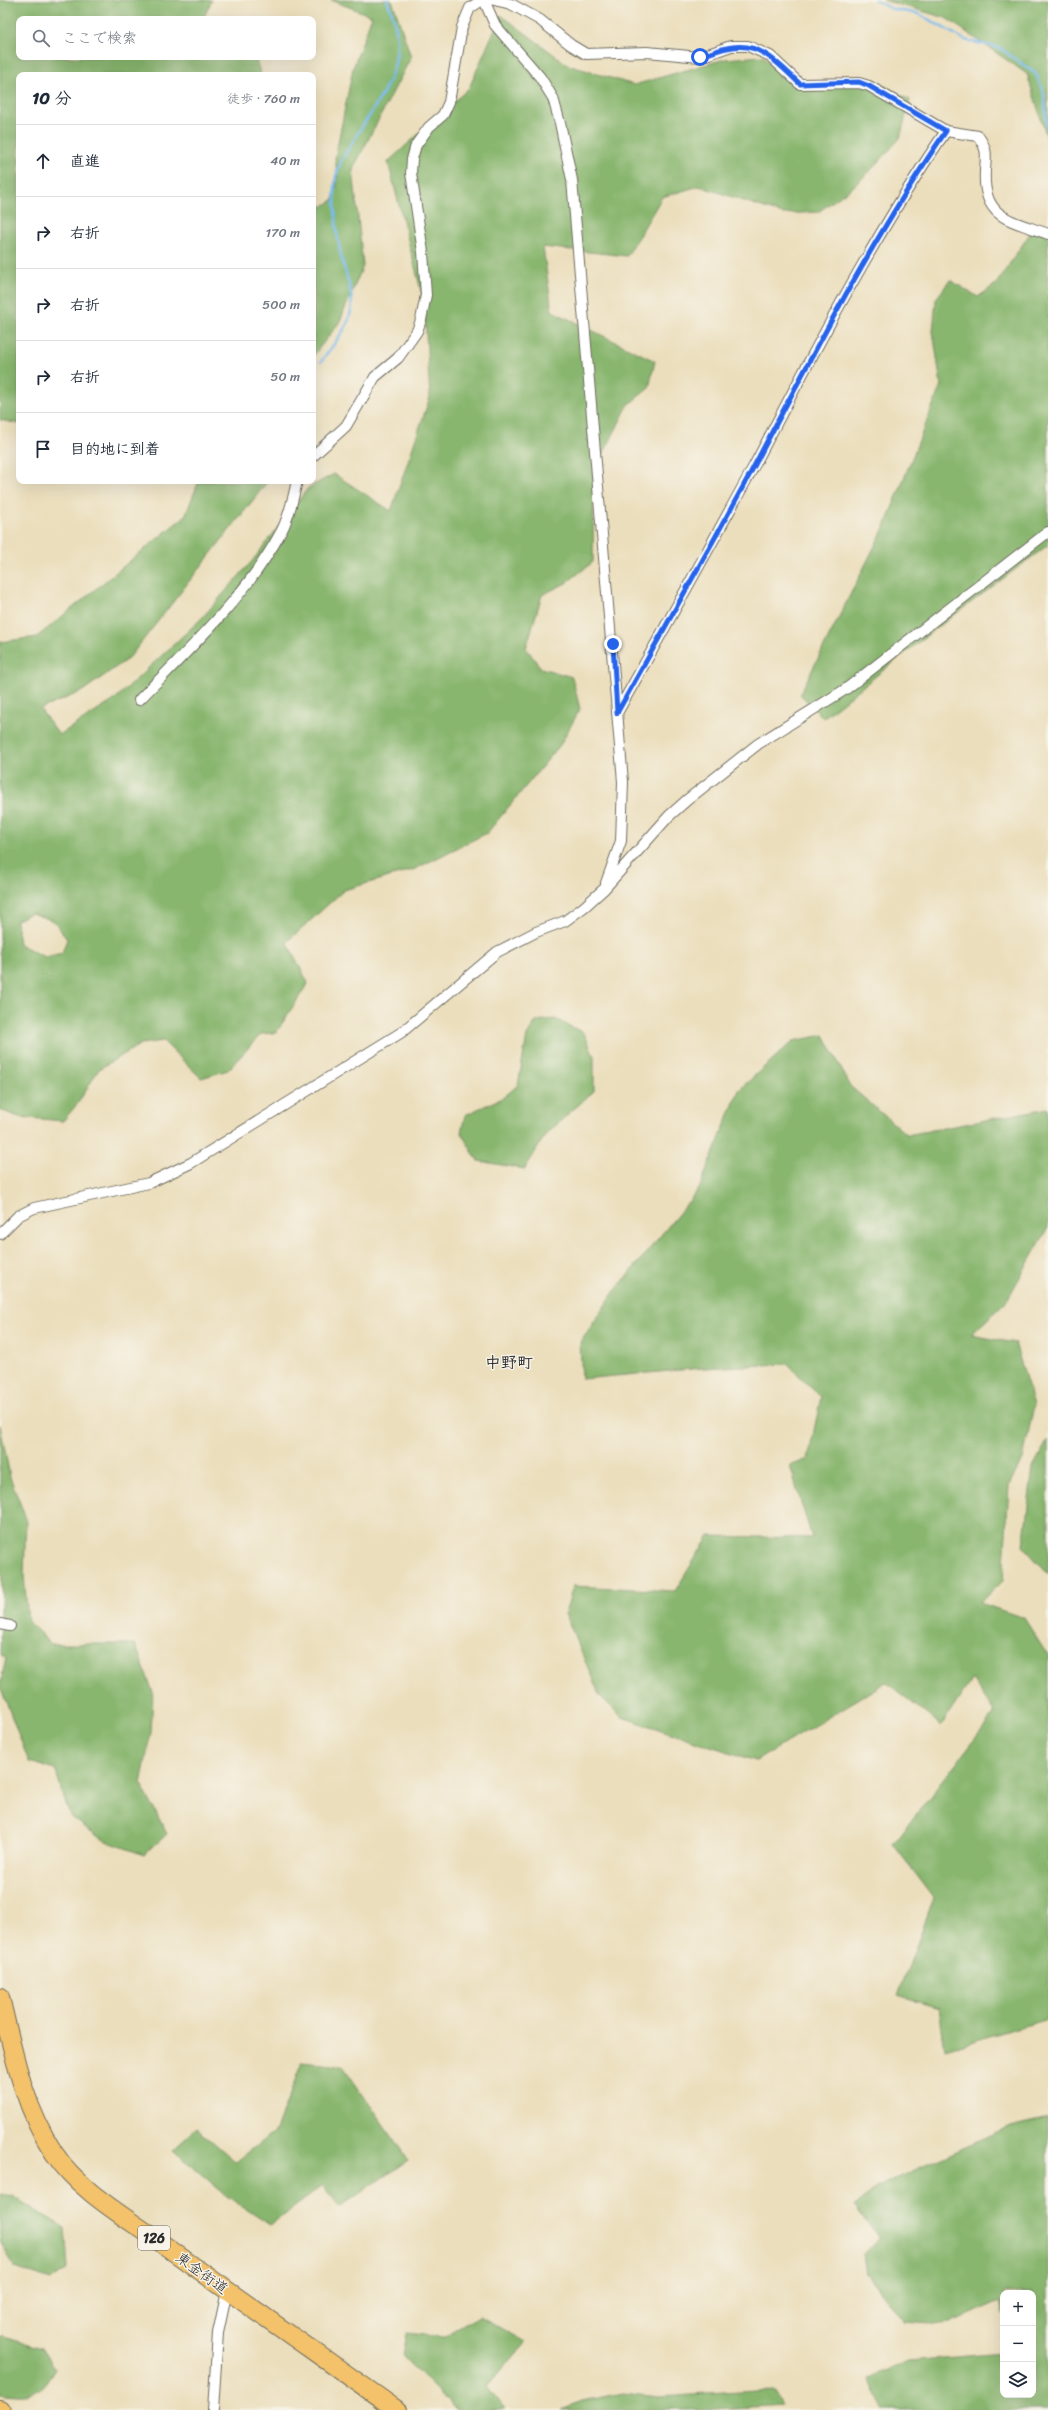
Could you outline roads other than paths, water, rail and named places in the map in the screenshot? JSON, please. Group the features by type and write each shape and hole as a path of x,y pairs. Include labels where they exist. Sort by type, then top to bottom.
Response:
{"highway":[{"name":"東金街道","path":"0,1997 5,2036 31,2111 55,2155 74,2177 95,2195 227,2291 396,2410"}],"street":[{"path":"316,453 346,426 375,377 398,358 417,331 422,320 426,295 422,244 411,173 412,159 416,145 429,128 443,115 449,102 462,27 470,8 483,0 495,25 540,77 553,98 572,180 613,644 623,782 621,841 604,889"},
{"path":"494,0 511,4 540,20 571,45 586,54 647,52 700,57 732,46 748,46 770,56 800,84 859,82 869,86 946,131 978,136 987,149 985,195 992,208 1004,217 1048,234"},
{"path":"617,713 715,538 839,305 890,218 946,131"},
{"path":"139,700 210,626 257,570 282,530 290,509 296,484"},
{"path":"0,1234 18,1216 34,1208 149,1183 191,1163 402,1032 498,952 536,932 564,921 604,889 669,816 687,800 758,744 846,689 1048,532"},
{"path":"0,1624 10,1626"},
{"path":"213,2410 218,2332 227,2291"}],"waterway":[{"path":"321,362 347,325 351,309 351,291 338,238 335,210 335,183 337,171 341,161 385,89 392,73 396,57 397,40 394,21 387,0"},
{"path":"875,0 892,9 919,14 965,40 1000,48 1036,74 1044,94 1048,140"}],"district":[{"name":"中野町","path":"509,1362"}]}
